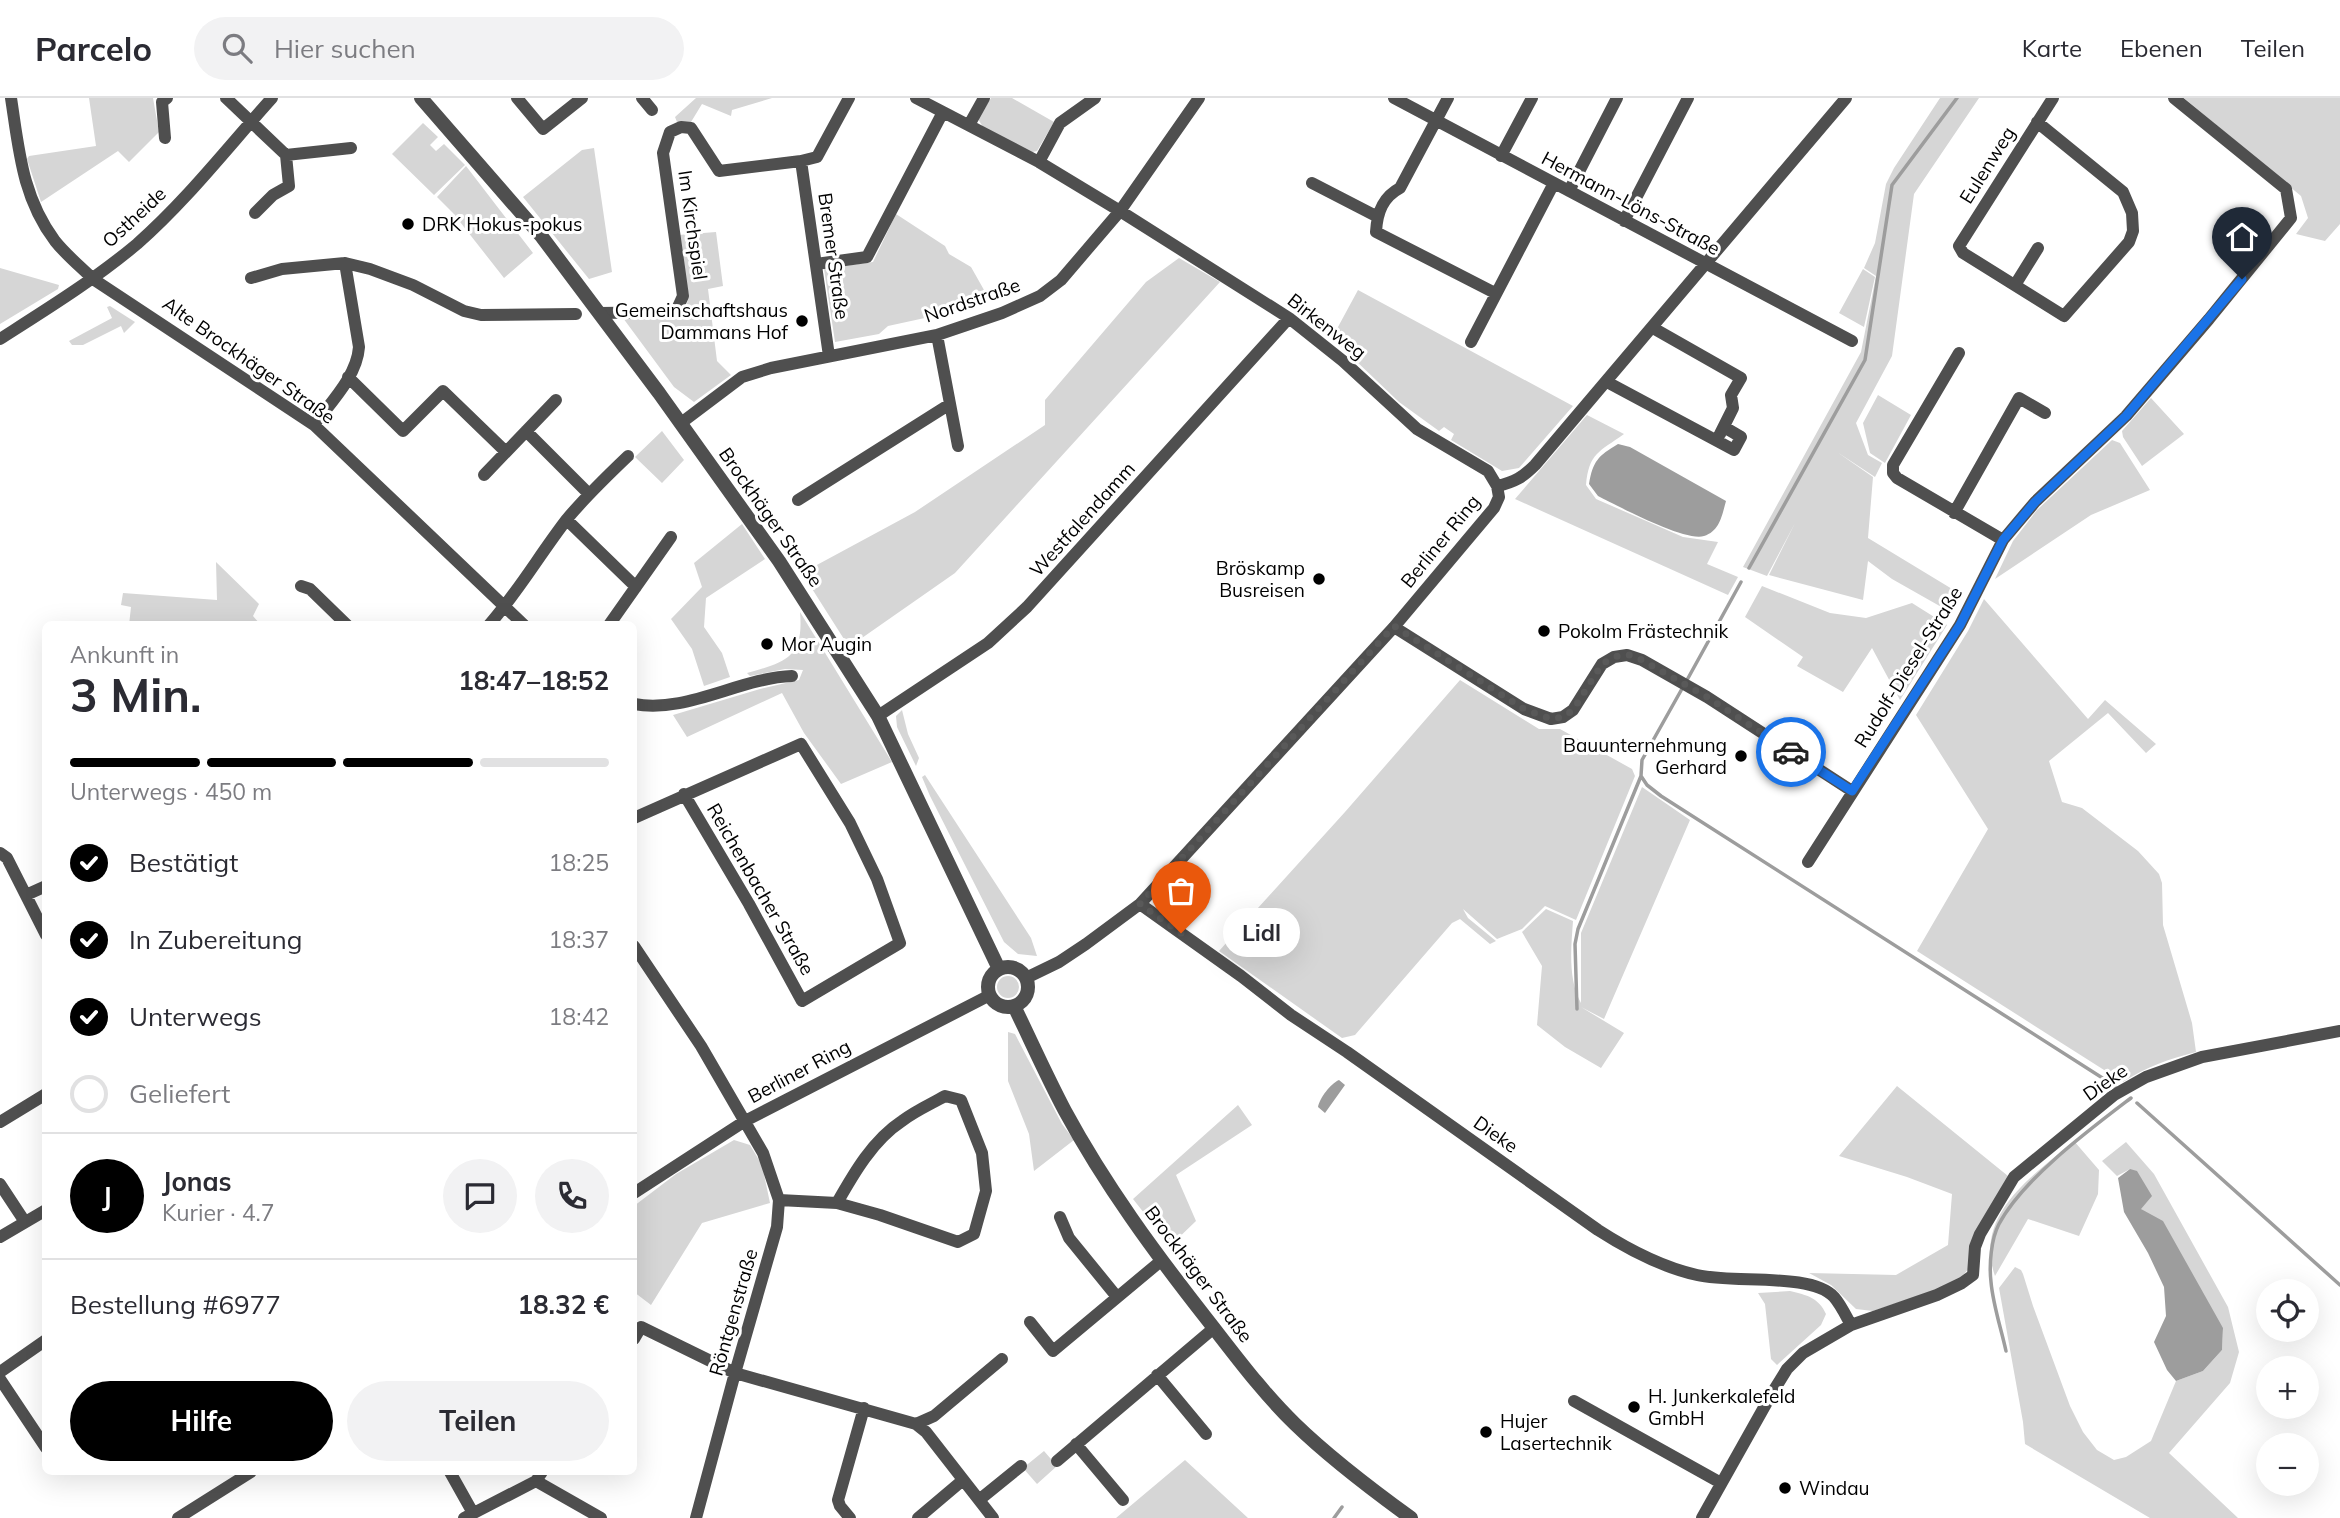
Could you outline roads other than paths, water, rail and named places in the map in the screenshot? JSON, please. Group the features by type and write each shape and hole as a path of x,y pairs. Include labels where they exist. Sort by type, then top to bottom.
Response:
{"street":[{"name":"Alte Brockhäger Straße","path":"12,98 20,159 31,199 56,242 93,279 314,425 520,621"},
{"path":"165,138 162,102 167,98"},
{"path":"226,98 285,155 289,186 273,195 255,213"},
{"name":"Ostheide","path":"0,339 93,279 138,243 176,207 272,98"},
{"name":"Brockhäger Straße","path":"415,98 447,128"},
{"name":"Brockhäger Straße","path":"421,98 542,237 764,538 878,716 999,969"},
{"path":"517,98 543,130 582,98"},
{"path":"642,98 652,110"},
{"path":"801,161 817,157 849,98"},
{"name":"Birkenweg","path":"916,98 1039,162 1289,318 1343,361 1417,429 1488,471 1497,486"},
{"path":"969,125 984,98"},
{"path":"1039,162 1059,123 1095,98"},
{"name":"Nordstraße","path":"681,423 742,377 771,368 937,335 1002,313 1041,296 1061,280 1120,211 1199,98"},
{"name":"Hermann-Löns-Straße","path":"1394,98 1852,341"},
{"path":"1448,98 1400,188 1388,194 1376,216 1376,232 1495,293"},
{"path":"1502,156 1532,98"},
{"path":"1569,191 1618,98"},
{"path":"1624,221 1688,98"},
{"name":"Berliner Ring","path":"1026,978 1059,962 1140,904 1394,626 1494,508 1499,497 1497,486 1515,482 1523,477 1607,382 1846,98"},
{"name":"Eulenweg","path":"2015,285 1963,253 1959,246 2053,98"},
{"name":"Rudolf-Diesel-Straße","path":"1808,862 1960,625 2003,540 2035,502 2126,416 2291,218 2286,189 2174,98"},
{"path":"816,264 867,257 943,112"},
{"path":"2037,122 2123,192 2132,213 2133,231 2117,259 2064,316 2015,285 2038,248"},
{"name":"Im Kirchspiel","path":"600,313 672,312 678,307 683,296 663,153 670,132 681,127 691,128 719,171 801,161"},
{"path":"285,155 351,148"},
{"name":"Bremer Straße","path":"801,161 829,356"},
{"path":"1312,183 1376,216"},
{"path":"1471,342 1554,183"},
{"path":"314,425 358,359 359,347 345,263"},
{"path":"251,278 282,269 345,263 413,285 464,311 481,315 576,314"},
{"name":"Westfalendamm","path":"878,716 988,643 1027,607 1289,318"},
{"path":"1653,328 1741,378 1731,396 1733,408 1716,440"},
{"path":"937,335 958,446"},
{"path":"1959,353 1893,465 1893,472 1897,478 2003,540"},
{"path":"348,377 403,431 443,391 506,452"},
{"path":"1607,382 1734,450 1741,437 1724,427"},
{"path":"1954,513 2019,398 2045,413"},
{"path":"484,475 556,400"},
{"path":"798,500 950,404"},
{"path":"526,431 589,494"},
{"path":"493,621 567,520 628,456"},
{"path":"567,520 636,587"},
{"path":"612,621 671,537"},
{"path":"301,586 310,589 343,621"},
{"path":"1394,626 1524,709 1551,719 1563,717 1573,710 1602,664 1627,654 1678,680 1852,791"},
{"path":"637,704 668,705 763,679 792,676"},
{"name":"Reichenbacher Straße","path":"637,817 684,794 801,744 849,823 877,880 900,943 802,1001 750,904 684,794"},
{"path":"0,853 7,858 42,927"},
{"path":"26,895 42,888"},
{"name":"Dieke","path":"1140,904 1291,1015 1628,1249 1660,1264 1698,1276 1812,1283 1834,1297 1851,1325 1937,1295 1973,1275 1975,1247 1980,1234 2014,1177 2114,1095 2146,1077 2202,1057 2340,1031"},
{"name":"Röntgenstraße","path":"637,950 701,1046 745,1121 763,1153 779,1200 777,1227 735,1373 702,1515"},
{"path":"999,969 1017,969 1026,978 1028,991 1014,1006 998,1003 990,995 990,977 999,969"},
{"name":"Berliner Ring","path":"637,1191 745,1121 990,995"},
{"name":"Brockhäger Straße","path":"1014,1006 1066,1113 1161,1260 1266,1394 1297,1426 1354,1476 1411,1518"},
{"path":"0,1122 42,1096"},
{"path":"779,1200 837,1203 958,1242 974,1234 986,1191 982,1153 961,1100 945,1096 900,1122 871,1150 837,1203"},
{"path":"0,1184 25,1222"},
{"path":"0,1237 42,1212"},
{"path":"1060,1217 1069,1238 1117,1297"},
{"path":"1030,1322 1053,1351 1161,1260"},
{"path":"1702,1518 1787,1369 1803,1353 1851,1325"},
{"path":"637,1334 641,1327 735,1373 916,1424 926,1432 993,1518"},
{"path":"1057,1461 1214,1328"},
{"path":"0,1372 42,1343"},
{"path":"916,1424 934,1416 1002,1359"},
{"path":"1157,1375 1206,1434"},
{"path":"0,1379 42,1442"},
{"path":"1574,1401 1721,1483"},
{"path":"850,1518 838,1500 864,1408"},
{"path":"1076,1444 1123,1500"},
{"path":"979,1500 1021,1466"},
{"path":"178,1518 246,1475"},
{"path":"451,1475 469,1516 539,1476 601,1518"},
{"path":"918,1518 963,1480"}],"waterway":[{"path":"1749,568 1865,360 1892,185 1957,98"},
{"path":"1687,680 1741,582"},
{"path":"1683,687 1642,760 1641,776 1647,785 2115,1086"},
{"path":"1577,1009 1575,944 1578,929 1641,776"},
{"path":"2006,1351 1990,1275 1992,1244 1996,1230 2010,1207 2040,1173 2131,1098"},
{"path":"2137,1103 2340,1285"},
{"path":"1334,1518 1342,1507"}],"place":[{"name":"DRK Hokus-pokus","path":"408,224"},
{"name":"Gemeinschaftshaus Dammans Hof","path":"802,321"},
{"name":"Bröskamp Busreisen","path":"1319,579"},
{"name":"Pokolm Frästechnik","path":"1544,631"},
{"name":"Mor Augin","path":"767,644"},
{"name":"Bauunternehmung Gerhard","path":"1741,756"},
{"name":"Lidl","path":"1181,933"},
{"name":"H. Junkerkalefeld GmbH","path":"1634,1407"},
{"name":"Hujer Lasertechnik","path":"1486,1432"},
{"name":"Windau","path":"1785,1488"}]}
